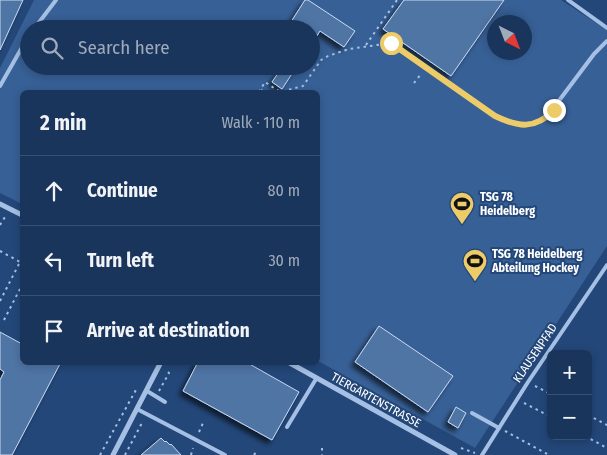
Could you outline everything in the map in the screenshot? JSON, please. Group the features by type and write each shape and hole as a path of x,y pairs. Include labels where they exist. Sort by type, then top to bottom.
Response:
{"street":[{"path":"0,204 20,214"},
{"path":"113,455 160,365"},
{"name":"TIERGARTENSTRASSE","path":"293,365 455,455"}],"lane":[{"path":"41,20 56,0"},
{"path":"568,0 607,28"},
{"path":"425,67 495,116 515,124 528,125 538,123 546,118 594,54 607,41"},
{"path":"0,86 20,51"},
{"name":"KLAUSENPFAD","path":"482,455 517,398 607,265"},
{"path":"287,427 316,379"},
{"path":"147,391 165,402"},
{"path":"137,409 225,455"},
{"path":"472,413 499,428"}],"path":[{"path":"366,46 398,0"},
{"path":"320,61 328,56 349,49 391,43 425,67"},
{"path":"288,90 303,86 311,75"},
{"path":"261,90 265,82 277,90"},
{"path":"0,251 20,261"},
{"path":"0,301 20,266"},
{"path":"4,320 20,289"},
{"path":"528,382 547,392"},
{"path":"100,455 139,385"},
{"path":"517,398 547,415"},
{"path":"592,417 607,425"},
{"path":"499,428 549,455"},
{"path":"592,440 607,448"},
{"path":"322,448 322,455"}],"shaded area":[{"name":"TSG 78 Heidelberg","path":"34,0 561,0 607,30 607,246 475,448 320,362 320,90 20,90 20,203 0,193 0,68 20,28 20,75 320,75 320,20 24,20"}],"building":[{"path":"0,0 23,0 0,50"},
{"path":"305,0 308,0 355,31 344,47 320,31 320,20 292,20"},
{"path":"404,0 504,0 494,15 487,15 487,24 451,76 383,29"},
{"path":"277,75 291,75 282,89 272,82"},
{"path":"379,326 453,376 428,412 355,362"},
{"path":"0,332 20,343 20,365 59,365 12,455 0,455 0,380 4,372 0,369"},
{"path":"196,365 251,365 299,392 272,440 183,391"},
{"path":"456,407 466,413 458,428 448,422"},
{"path":"161,438 171,444 181,455 141,455"}],"place":[{"name":"TSG 78 Heidelberg","path":"462,225"},
{"name":"TSG 78 Heidelberg Abteilung Hockey","path":"475,282"}],"route":[{"path":"391,43 495,116 506,121 528,125 538,123 554,110"}]}
